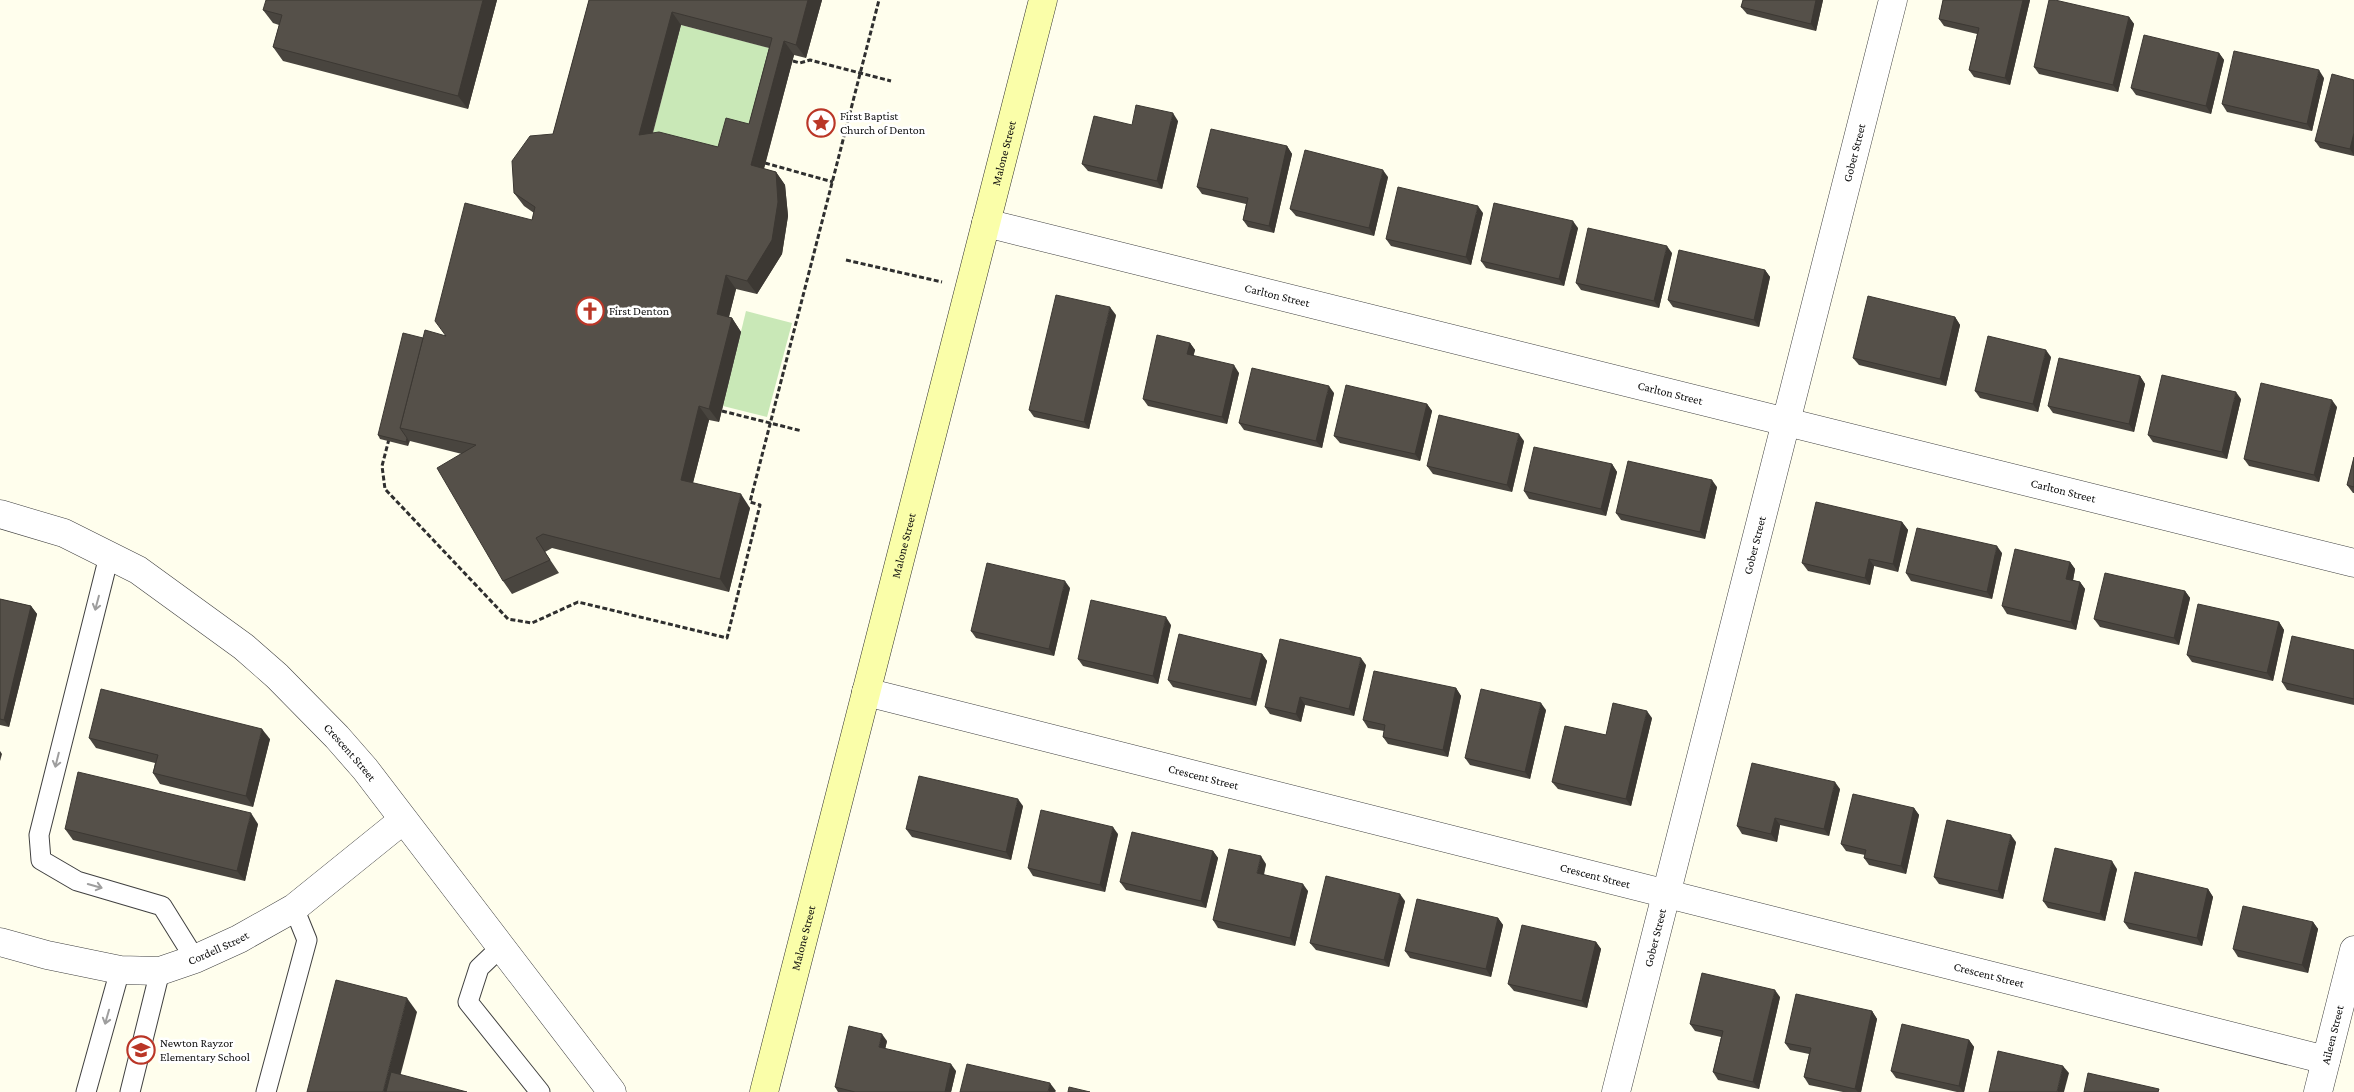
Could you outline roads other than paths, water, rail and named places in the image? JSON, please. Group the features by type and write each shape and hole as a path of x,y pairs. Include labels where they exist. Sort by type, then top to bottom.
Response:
{"street":[{"name":"Malone Street","path":"764,1092 1042,0"},
{"name":"Gober Street","path":"1616,1092 1894,0"},
{"name":"Carlton Street","path":"986,222 2354,563"},
{"name":"Crescent Street","path":"0,514 64,533 138,570 244,647 277,676 337,737 612,1092"},
{"name":"Crescent Street","path":"866,692 2326,1060"},
{"name":"Cordell Street","path":"0,942 46,955 120,970 160,970 195,959 239,939 294,908 403,820"},
{"name":"Aileen Street","path":"2318,1092 2354,950"}],"lane":[{"path":"109,556 38,835 41,860 77,881 162,906 195,959"},
{"path":"266,1092 308,940 294,908"},
{"path":"501,947 479,968 468,1002 540,1092"},
{"path":"86,1092 120,970"},
{"path":"130,1092 160,970"}],"place":[{"name":"First Baptist Church of Denton","path":"821,123"},
{"name":"First Denton","path":"590,311"},
{"name":"Newton Rayzor Elementary School","path":"141,1050"}]}
